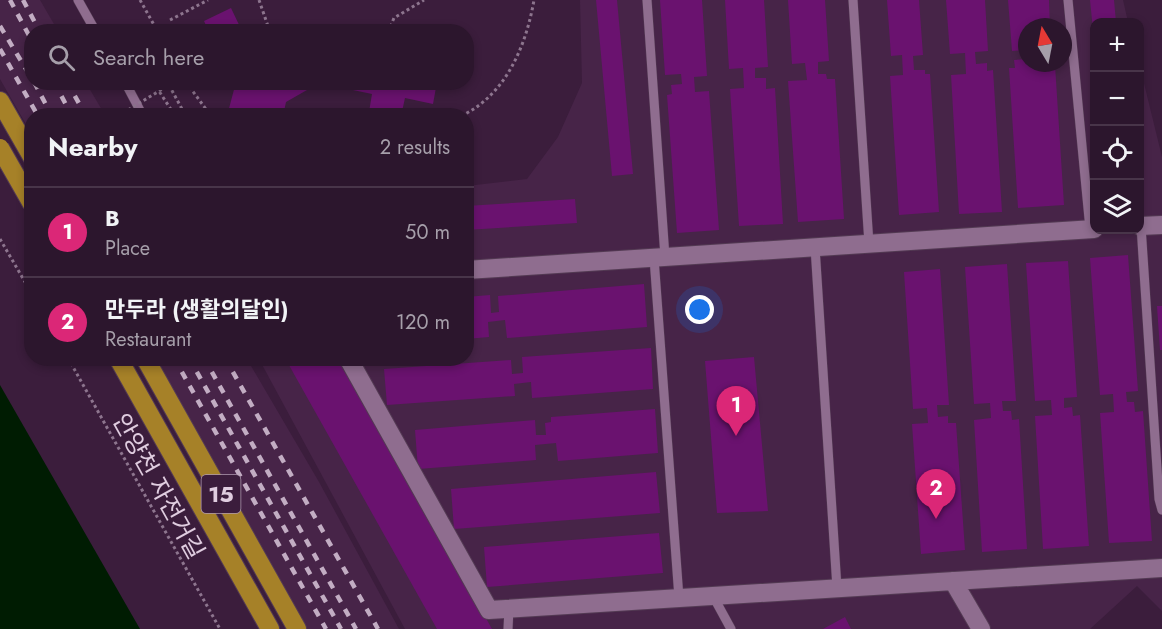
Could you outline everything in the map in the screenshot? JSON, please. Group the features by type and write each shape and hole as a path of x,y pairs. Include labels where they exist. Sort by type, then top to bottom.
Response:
{"highway":[{"path":"0,101 24,143"},
{"path":"0,148 24,190"},
{"name":"15","path":"122,366 270,629"},
{"name":"15","path":"149,366 297,629"}],"street":[{"path":"1144,226 1162,225"},
{"path":"474,269 1090,229"},
{"path":"352,366 489,610 1162,568"},
{"path":"953,581 981,629"}],"lane":[{"path":"78,0 92,24"},
{"path":"647,0 679,598"},
{"path":"853,0 869,244"},
{"path":"1068,0 1090,210"},
{"path":"129,90 139,108"},
{"path":"1141,234 1159,499 1162,510"},
{"path":"815,247 837,588"},
{"path":"713,596 731,629"},
{"path":"508,629 509,609"}],"path":[{"path":"140,0 154,24"},
{"path":"170,20 208,0"},
{"path":"259,0 267,24"},
{"path":"391,24 394,18 424,0"},
{"path":"474,110 504,82 525,40 534,0"},
{"path":"155,90 169,108"},
{"path":"131,108 162,90"},
{"path":"172,90 182,108"},
{"path":"192,90 205,108"},
{"path":"0,239 24,280"},
{"name":"안양천 자전거길","path":"72,366 220,629"}],"shaded area":[{"path":"0,0 40,0 54,24 24,24 24,90 90,90 101,108 24,108 24,121 0,79"},
{"path":"580,0 1123,0 1127,18 1090,18 1090,234 1144,234 1144,83 1162,157 1162,611 1137,586 1090,629 405,629 263,366 474,366 474,185 527,179 558,137 582,83"},
{"path":"160,366 251,366 319,482 399,629 306,629"},
{"path":"0,385 140,629 0,629"}],"building":[{"path":"596,0 617,0 633,174 612,176"},
{"path":"660,0 702,0 707,76 694,77 695,92 709,91 719,230 677,233 667,95 672,94 671,85 682,84 681,74 665,75"},
{"path":"725,0 764,0 768,67 755,68 755,78 766,78 766,89 775,88 783,224 739,226 730,89 744,88 743,68 729,69"},
{"path":"788,0 825,0 829,61 818,62 818,74 826,74 827,79 835,79 844,219 798,222 788,81 807,80 805,63 792,64"},
{"path":"887,0 919,0 923,55 913,56 914,70 925,70 925,74 930,74 939,212 899,215 890,76 903,75 902,55 891,56"},
{"path":"946,0 985,0 988,51 975,52 976,64 987,63 987,71 993,70 1002,212 959,214 951,75 966,74 965,53 950,54"},
{"path":"1008,0 1049,0 1050,18 1018,18 1018,51 1012,51"},
{"path":"1090,0 1114,0 1116,18 1092,18"},
{"path":"231,8 239,24 205,24 204,21"},
{"path":"1014,60 1018,60 1018,72 1055,72 1064,205 1018,208 1009,68 1015,68"},
{"path":"234,90 307,90 286,102 285,108 229,108"},
{"path":"353,90 436,90 433,104 405,98 403,108 370,108 372,94"},
{"path":"575,199 577,223 474,229 474,205"},
{"path":"1128,255 1138,391 1126,392 1127,402 1134,402 1135,412 1143,411 1152,541 1109,543 1100,413 1114,412 1113,394 1100,395 1090,258"},
{"path":"1068,261 1077,397 1064,398 1064,408 1072,407 1073,416 1080,415 1089,546 1043,549 1035,416 1052,415 1051,400 1035,401 1026,263"},
{"path":"1007,264 1016,401 1002,401 1003,411 1011,411 1012,420 1019,419 1027,549 982,552 974,420 991,418 990,403 974,404 965,267"},
{"path":"940,269 949,405 937,405 938,417 948,416 948,423 956,423 965,550 921,554 912,424 928,423 927,408 913,409 904,272"},
{"path":"644,284 647,327 507,338 505,320 488,322 489,337 474,338 474,296 490,295 491,313 499,312 498,296"},
{"path":"1157,306 1162,306 1162,350 1160,350"},
{"path":"651,348 653,389 532,398 531,382 514,384 515,396 387,405 384,369 474,366 474,363 511,360 512,374 523,373 522,357"},
{"path":"754,357 768,511 717,513 705,361"},
{"path":"289,366 344,366 492,629 437,629"},
{"path":"655,409 658,453 558,461 556,443 535,445 536,460 418,469 415,430 535,420 536,435 546,435 545,423 551,422 551,417"},
{"path":"656,472 660,513 454,529 451,489"},
{"path":"659,533 663,573 487,587 484,547"},
{"path":"845,617 851,629 823,629"}],"railway":[{"path":"10,0 24,26"},
{"path":"23,0 36,24"},
{"path":"0,26 24,66"},
{"path":"0,49 33,108"},
{"path":"38,90 48,108"},
{"path":"58,90 68,108"},
{"path":"71,90 82,108"},
{"path":"178,366 326,629"},
{"path":"193,366 341,629"},
{"path":"208,366 356,629"},
{"path":"230,366 378,629"}],"place":[{"name":"B","path":"736,436"},
{"name":"만두라 (생활의달인)","path":"936,519"}]}
